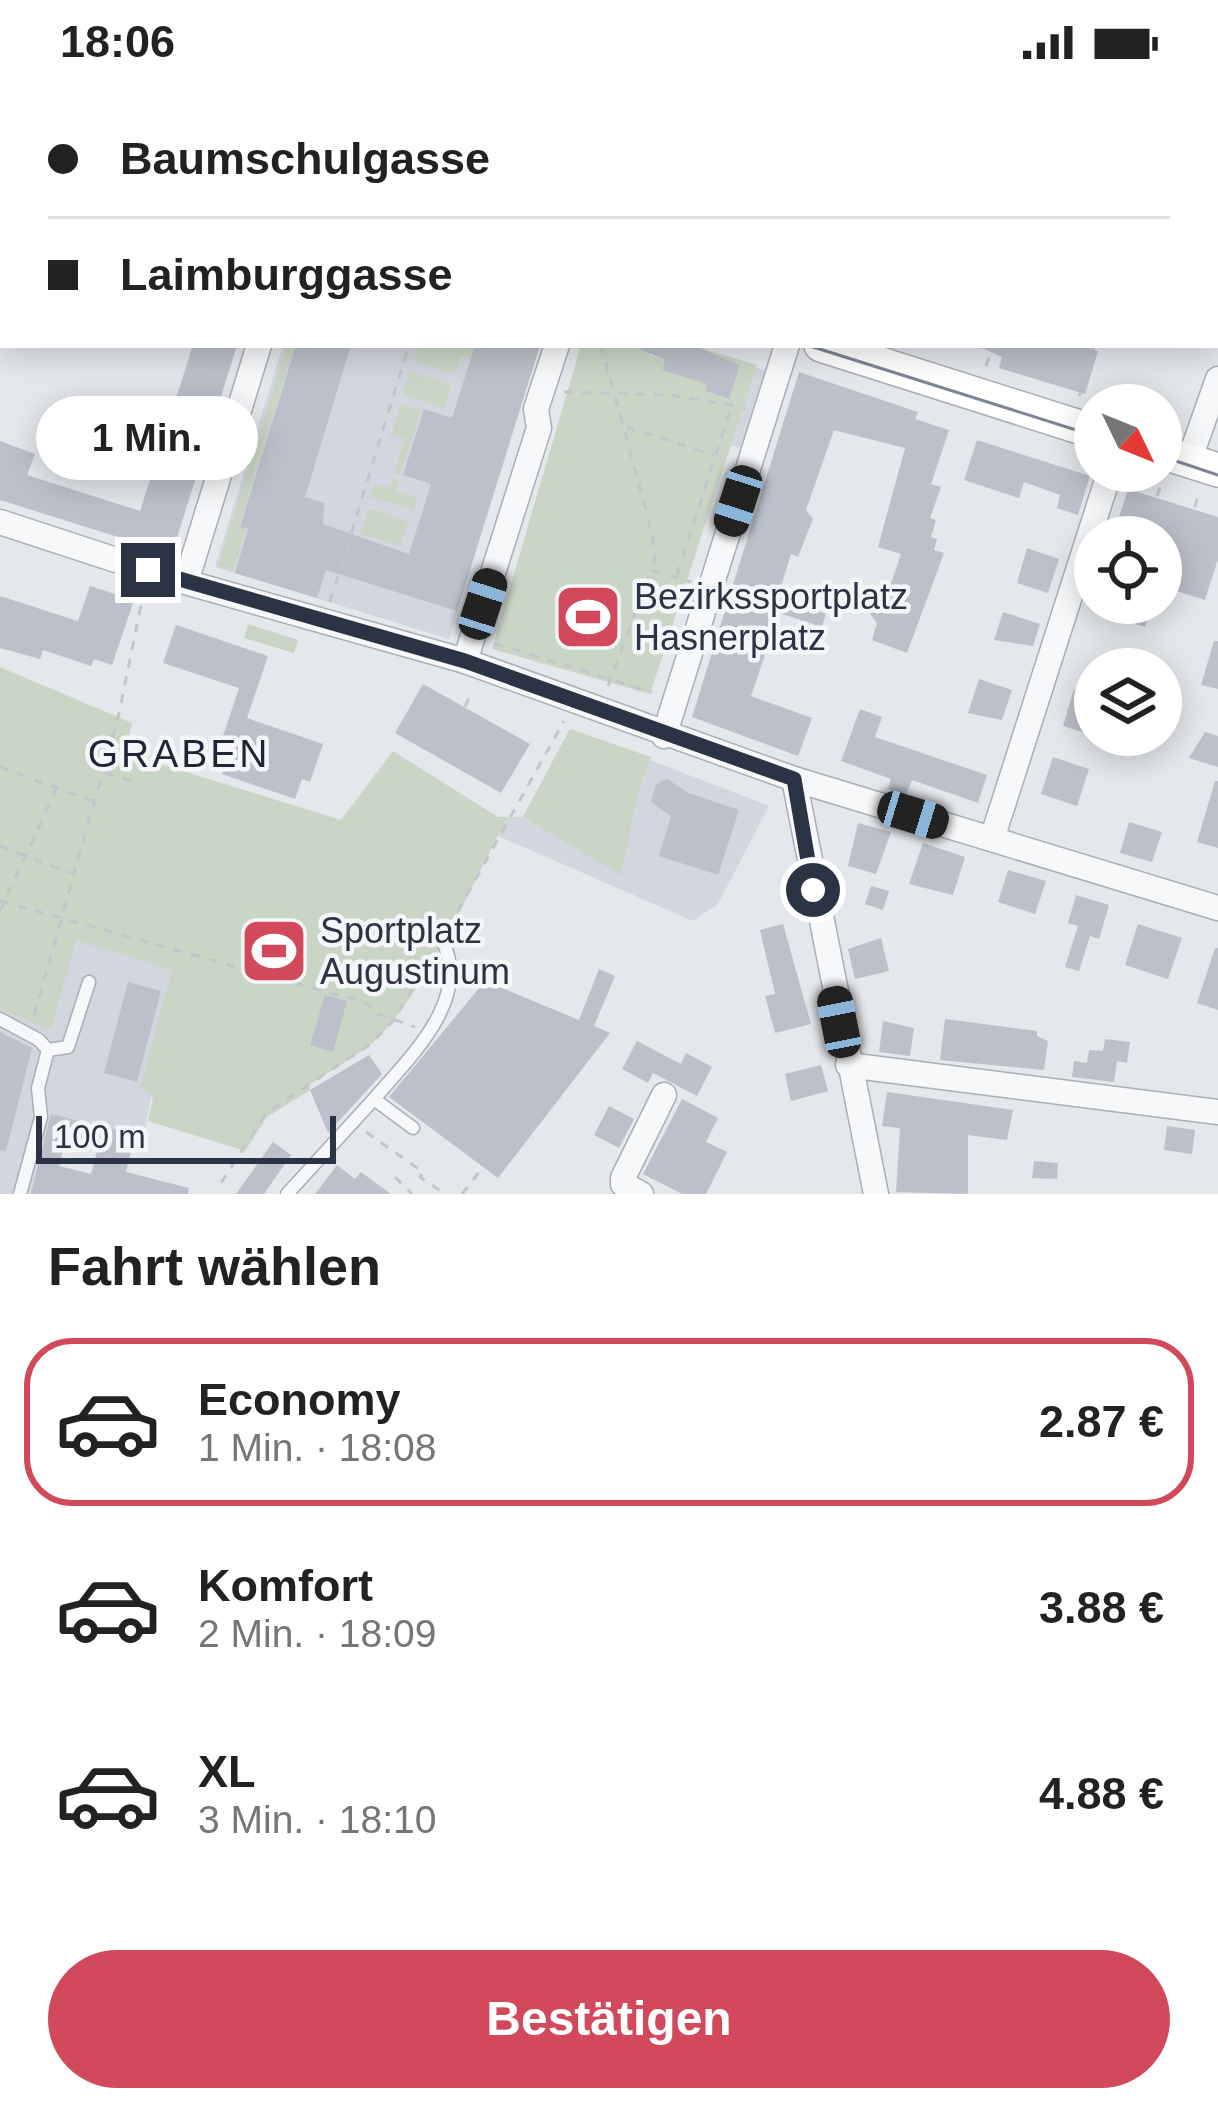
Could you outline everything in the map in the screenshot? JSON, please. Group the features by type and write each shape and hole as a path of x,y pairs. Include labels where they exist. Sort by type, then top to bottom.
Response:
{"main road":[{"path":"830,348 1074,425"}],"street":[{"path":"186,582 258,348"},
{"path":"465,661 539,428 536,409 556,348"},
{"path":"664,736 786,348"},
{"path":"1186,473 1218,380"},
{"path":"992,839 1103,492"},
{"path":"0,522 186,582 465,661 574,704 794,779 1218,908"},
{"path":"794,779 876,1194"},
{"path":"848,1065 1218,1112"},
{"path":"641,1194 623,1178 664,1095"}],"lane":[{"path":"286,1194 374,1099 441,1016 448,963 442,940"},
{"path":"0,1019 48,1050 68,1047 89,982"},
{"path":"20,1194 41,1117 38,1088 48,1050"},
{"path":"374,1099 413,1128"}],"path":[{"path":"325,621 408,348"},
{"path":"602,348 656,556 605,694"},
{"path":"986,366 992,348"},
{"path":"556,392 707,398 766,414"},
{"path":"676,577 731,405"},
{"path":"622,426 716,456"},
{"path":"1157,496 1186,473 1195,507"},
{"path":"29,1034 102,772 148,570"},
{"path":"651,570 710,588"},
{"path":"488,642 611,677 658,696"},
{"path":"465,707 473,689"},
{"path":"216,1194 266,1113 372,1043 393,1021 574,704"},
{"path":"0,767 94,802"},
{"path":"102,772 138,782"},
{"path":"0,911 56,790"},
{"path":"0,846 74,874"},
{"path":"2,901 368,1003 393,1021"},
{"path":"353,1123 424,1172 420,1177 445,1194"},
{"path":"462,1194 480,1171"},
{"path":"395,1177 412,1194"}],"shaded area":[{"path":"282,348 539,348 449,639 215,567"},
{"path":"744,364 771,372 746,450 720,442"},
{"path":"570,729 769,806 718,904 693,921 498,836 508,817 523,817"},
{"path":"75,939 173,970 141,1154 67,1135 52,1194 0,1194 0,1009 51,1029"}],"green space":[{"path":"286,348 294,348 239,526 246,530 233,571 218,566"},
{"path":"418,348 494,352 490,364 461,356 455,374 414,361"},
{"path":"580,348 652,348 650,355 665,360 662,370 681,376 690,348 757,365 650,694 492,649","holes":["716,357 740,365 728,399 705,391"]},
{"path":"410,372 452,385 444,408 403,395"},
{"path":"401,404 421,410 400,475 394,474 405,439 394,435 388,446"},
{"path":"393,479 399,480 396,491 417,498 413,509 371,497 375,484 390,488"},
{"path":"368,509 408,521 401,546 360,534"},
{"path":"248,624 298,640 294,653 244,638"},
{"name":"Sportplatz Augustinum","path":"0,667 132,723 125,753 341,820 393,751 498,817 508,817 428,969 391,1024 365,1049 267,1117 245,1151 148,1121 153,1098 141,1086 172,970 76,940 51,1030 0,1009"},
{"path":"570,729 651,757 637,796 621,875 523,817"}],"building":[{"path":"192,348 236,348 172,554 0,500 0,441 35,454 27,475 140,511"},
{"path":"295,348 350,348 305,497 324,503 323,524 409,554 431,484 403,475 424,409 452,418 474,348 539,348 457,611 326,570 317,598 235,573 248,529 240,527"},
{"path":"637,348 698,348 740,365 729,399 705,391 707,384 662,370 665,360"},
{"path":"982,348 1098,351 1088,384 1074,384 1074,391 999,368 1002,357"},
{"path":"799,372 918,412 915,419 949,430 931,484 941,487 930,518 936,520 931,537 937,539 934,550 944,553 907,653 872,640 877,623 868,611 882,610 901,554 878,547 905,448 834,430 806,510 813,519 798,557 791,554 778,596 826,614 822,627 779,613 751,696 812,718 798,756 692,717"},
{"path":"977,440 1074,471 1074,492 1085,492 1078,515 1057,508 1060,495 1024,482 1019,498 964,480"},
{"path":"1127,492 1138,492 1218,517 1218,559 1205,600 1182,593 1182,516 1119,516"},
{"path":"1027,548 1059,559 1048,593 1017,583"},
{"path":"90,586 134,600 112,665 94,659 91,666 43,650 40,659 0,648 0,596 78,621"},
{"path":"1003,612 1040,624 1033,646 994,640"},
{"path":"176,625 268,656 247,718 323,744 310,782 302,779 295,799 222,774 228,755 218,751 239,688 163,663"},
{"path":"1214,641 1218,641 1218,689 1201,685"},
{"path":"979,679 1012,690 1002,720 968,713"},
{"path":"423,684 530,744 501,793 395,733"},
{"path":"1074,689 1074,729 1063,726"},
{"path":"860,709 882,717 875,737 987,775 978,803 912,780 906,795 888,789 891,779 841,761"},
{"path":"1205,732 1218,736 1218,767 1189,758"},
{"path":"1053,757 1089,769 1077,806 1041,794"},
{"path":"667,779 689,793 739,810 718,875 659,856 671,816 651,802 656,784"},
{"path":"1218,781 1218,848 1197,842"},
{"path":"1129,822 1162,832 1152,862 1120,853"},
{"path":"858,823 891,832 876,874 848,866"},
{"path":"923,843 965,857 953,895 909,884"},
{"path":"1008,870 1046,881 1035,914 998,902"},
{"path":"871,886 889,891 883,910 865,904"},
{"path":"1076,895 1109,905 1099,939 1090,936 1079,971 1065,967 1078,926 1068,923"},
{"path":"783,924 811,1024 775,1033 765,996 775,994 760,930"},
{"path":"1138,924 1182,938 1168,979 1125,965"},
{"path":"881,938 889,971 855,979 848,949"},
{"path":"1218,948 1218,1010 1197,1003"},
{"path":"599,969 615,976 594,1026 610,1033 498,1178 389,1097 485,981 579,1020"},
{"path":"128,982 161,991 137,1082 104,1073"},
{"path":"325,995 347,1001 333,1052 310,1045"},
{"path":"945,1019 1037,1031 1037,1036 1048,1041 1044,1070 940,1060"},
{"path":"883,1021 914,1028 910,1056 879,1052"},
{"path":"0,1032 32,1048 6,1151 0,1150"},
{"path":"1105,1039 1130,1042 1127,1063 1117,1061 1114,1082 1072,1077 1074,1061 1087,1063 1089,1050 1103,1051"},
{"path":"637,1041 681,1064 686,1053 712,1067 697,1096 653,1073 648,1083 622,1069"},
{"path":"369,1055 382,1074 328,1133 310,1090"},
{"path":"821,1065 828,1091 791,1101 785,1074"},
{"path":"887,1092 1013,1110 1007,1140 968,1135 968,1194 896,1192 900,1128 882,1126"},
{"path":"682,1099 718,1118 706,1142 727,1152 706,1194 682,1194 643,1174"},
{"path":"609,1106 634,1119 619,1148 594,1135"},
{"path":"51,1114 135,1135 126,1172 189,1188 188,1194 31,1194","holes":["67,1135 99,1143 91,1174 59,1166"]},
{"path":"1167,1126 1195,1130 1192,1154 1164,1150"},
{"path":"273,1142 291,1155 264,1194 236,1194"},
{"path":"1034,1161 1058,1163 1057,1179 1032,1178"},
{"path":"337,1165 355,1179 361,1172 391,1194 315,1194"}],"tram line":[{"path":"816,348 1074,429"},
{"path":"1182,463 1218,475"}],"place":[{"name":"Bezirkssportplatz Hasnerplatz","path":"588,617"},
{"name":"Sportplatz Augustinum","path":"274,951"}],"district":[{"name":"GRABEN","path":"179,753"}],"route":[{"path":"148,570 465,661 574,704 794,779 813,890"}]}
